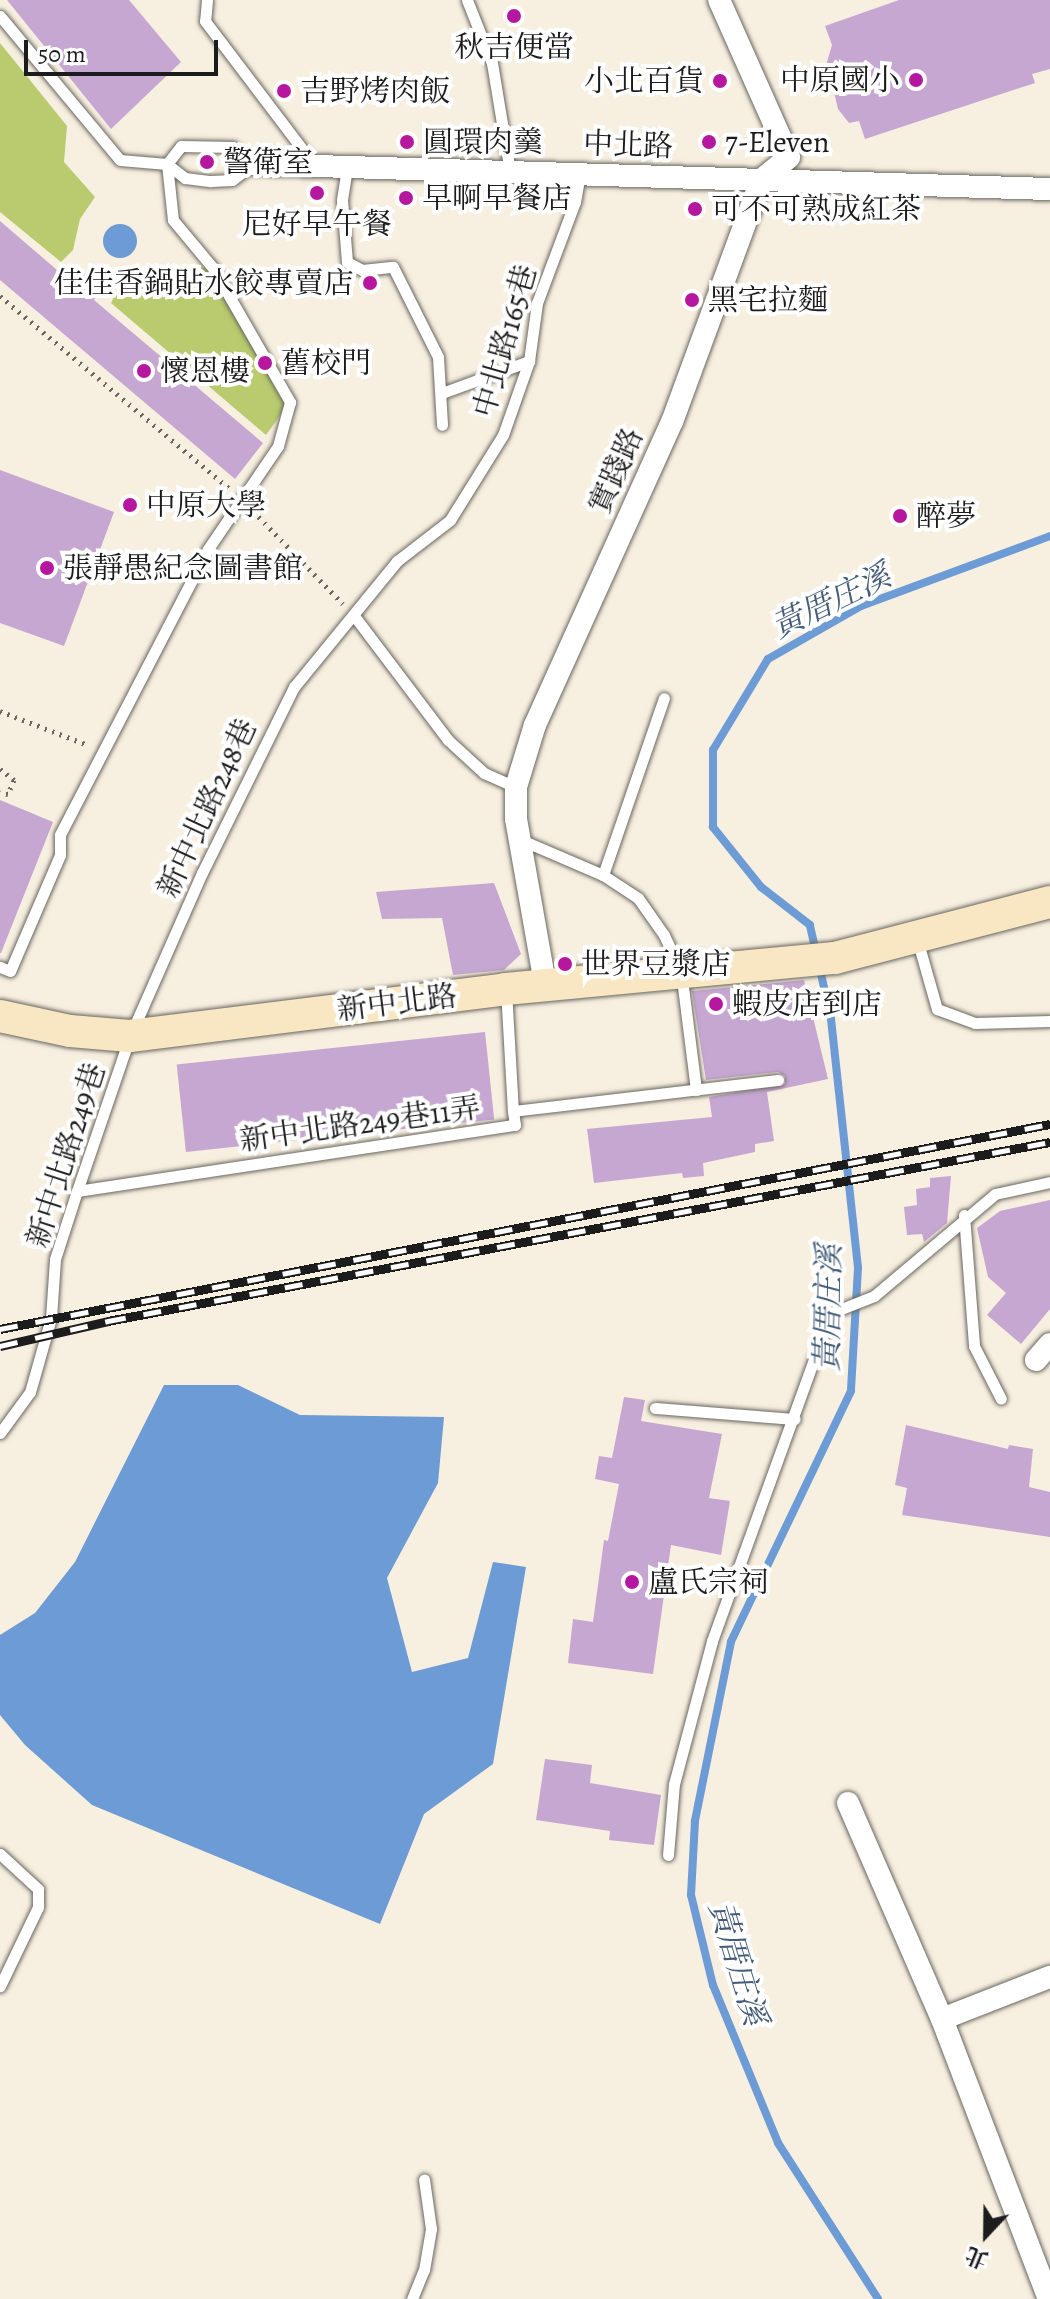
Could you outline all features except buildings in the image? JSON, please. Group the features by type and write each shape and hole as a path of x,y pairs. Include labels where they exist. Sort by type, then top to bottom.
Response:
{"street":[{"name":"實踐路","path":"546,989 519,839 516,787 535,725 672,422 761,180 789,157 722,1"},
{"name":"中北路","path":"253,164 318,169 1050,189"},
{"path":"917,939 1050,902"},
{"name":"新中北路","path":"0,1016 70,1031 130,1036 506,989 546,989 681,971 835,958 917,939"},
{"path":"848,1803 942,2019 1049,2299"},
{"path":"942,2019 1050,1977"}],"lane":[{"path":"207,0 205,21 318,169"},
{"path":"467,0 492,63 510,172"},
{"path":"0,16 120,160 167,164 185,178 211,181 232,180 253,164 233,147 181,146 167,164 173,220 213,268 290,402 278,446 208,549 60,835 60,855 10,971 0,967"},
{"path":"347,168 342,200 347,262 362,270 393,267 438,357 442,425"},
{"name":"中北路165巷","path":"355,617 397,561 450,520 503,435 529,361 537,303 575,202 580,174"},
{"path":"442,393 529,361"},
{"path":"355,617 448,740 484,773 516,787"},
{"name":"新中北路248巷","path":"130,1036 266,736 294,687 355,617"},
{"path":"603,875 664,698"},
{"path":"519,839 603,875 638,898 681,971 696,1090"},
{"path":"917,939 937,1009 975,1023 1050,1021"},
{"path":"506,989 513,1111"},
{"name":"新中北路249巷","path":"0,1433 30,1392 45,1336 55,1259 130,1036"},
{"name":"新中北路249巷11弄","path":"77,1191 515,1125 513,1111 778,1080"},
{"path":"668,1855 674,1784 712,1641 831,1313 874,1296 929,1254 964,1215 995,1194 1050,1182"},
{"path":"964,1215 974,1346 1001,1399"},
{"path":"655,1408 795,1419"},
{"path":"0,1854 38,1889 38,1898 0,1986"},
{"path":"412,2299 424,2270 431,2229 424,2179"}],"path":[{"path":"0,296 243,500 355,617"},
{"path":"0,711 104,751"},
{"path":"0,769 14,780 8,794 0,792"}],"green space":[{"path":"0,43 67,126 64,162 95,197 80,219 73,250 61,262 0,212"},
{"path":"161,266 213,268 290,402 266,435 111,303 118,289 141,283"}],"water":[{"path":"120,224 132,229 137,241 132,253 120,258 108,253 103,241 108,229"},
{"path":"164,1385 238,1385 300,1415 444,1417 438,1483 387,1578 412,1672 468,1658 493,1562 526,1567 493,1764 424,1814 380,1924 92,1805 25,1745 0,1715 0,1635 35,1613 75,1562"}],"waterway":[{"name":"黃厝庄溪","path":"816,952 810,925 761,887 713,827 713,750 768,659 861,606 1050,536"},
{"name":"黃厝庄溪","path":"819,965 831,1019 858,1268 851,1391 731,1642 695,1821 691,1895 713,1985 778,2143 878,2299"}],"railway":[{"path":"0,1329 1050,1124"},
{"path":"0,1346 108,1321 1050,1142"}],"place":[{"name":"秋吉便當","path":"514,16"},
{"name":"中原國小","path":"916,80"},
{"name":"小北百貨","path":"720,81"},
{"name":"吉野烤肉飯","path":"284,91"},
{"name":"圓環肉羹","path":"407,142"},
{"name":"7-Eleven","path":"709,142"},
{"name":"警衛室","path":"207,162"},
{"name":"尼好早午餐","path":"317,193"},
{"name":"早啊早餐店","path":"406,198"},
{"name":"可不可熟成紅茶","path":"695,209"},
{"name":"佳佳香鍋貼水餃專賣店","path":"370,283"},
{"name":"黑宅拉麵","path":"692,300"},
{"name":"舊校門","path":"265,363"},
{"name":"懷恩樓","path":"144,371"},
{"name":"中原大學","path":"130,505"},
{"name":"醉夢","path":"900,516"},
{"name":"張靜愚紀念圖書館","path":"47,568"},
{"name":"世界豆漿店","path":"565,964"},
{"name":"蝦皮店到店","path":"716,1004"},
{"name":"盧氏宗祠","path":"632,1582"}]}
